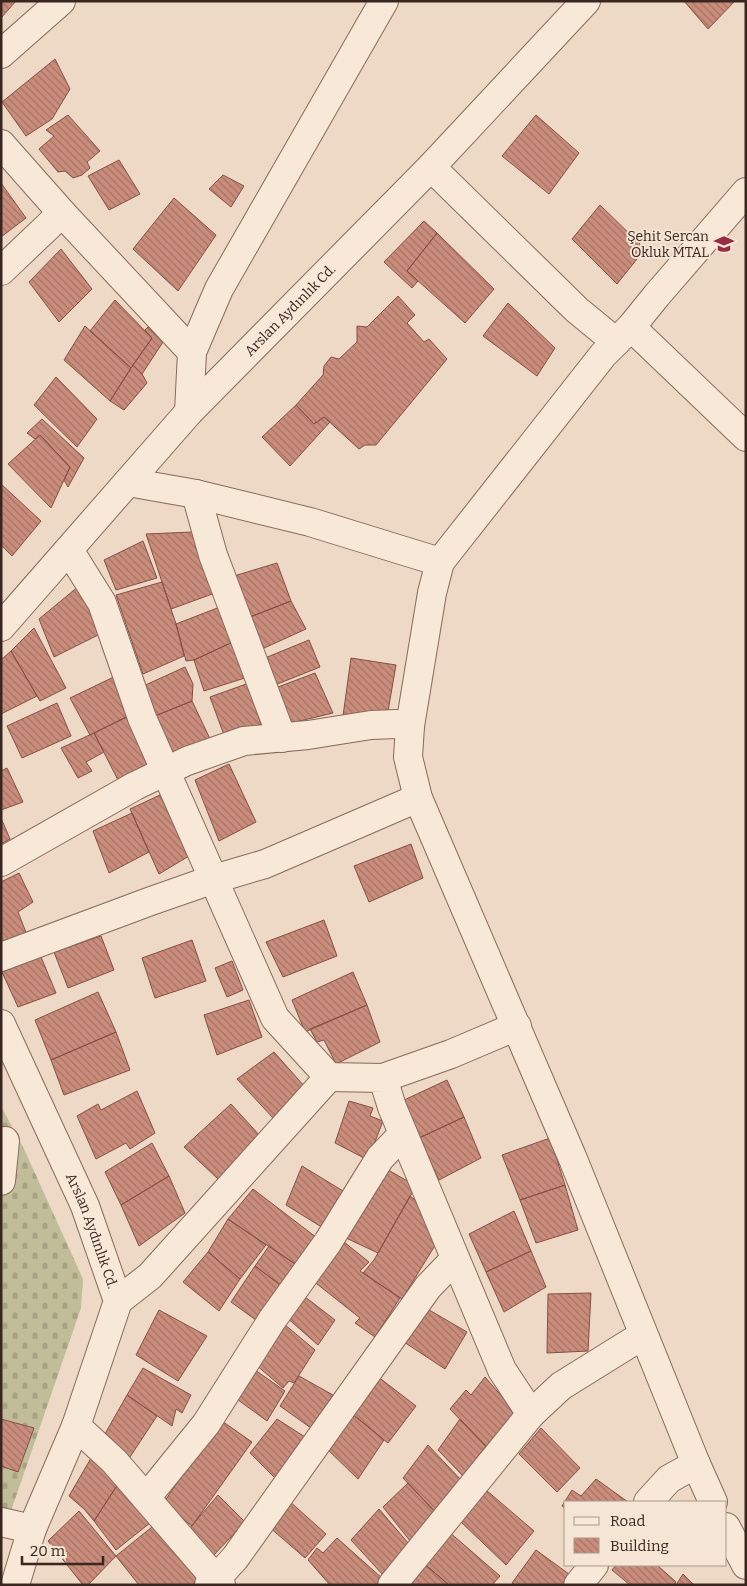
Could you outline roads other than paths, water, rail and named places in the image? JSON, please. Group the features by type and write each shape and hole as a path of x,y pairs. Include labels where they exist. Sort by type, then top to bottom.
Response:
{"street":[{"path":"1,54 61,1"},
{"path":"189,412 192,352 219,289 384,1"},
{"name":"Arslan Aydınlık Cd.","path":"1,627 189,412 431,167 586,1"},
{"path":"1,144 62,213 192,352"},
{"path":"431,167 576,310 624,334 746,438"},
{"path":"713,1501 643,1335 573,1159 418,798 408,756 410,726 432,593 440,562 604,355 746,192"},
{"path":"1,271 62,213"},
{"path":"128,482 196,494 310,522 440,562"},
{"path":"196,494 213,555 282,738"},
{"path":"69,550 102,603 142,718 275,1018 329,1077 383,1078 451,1054 517,1026"},
{"path":"1,862 135,786 187,761 244,741 282,738 371,725 397,724 410,726"},
{"path":"1,957 151,901 265,864 418,798"},
{"name":"Arslan Aydınlık Cd.","path":"1,1024 85,1206 118,1301 76,1426 32,1529 15,1585"},
{"path":"118,1301 150,1276 329,1077"},
{"path":"383,1078 403,1134 502,1370 531,1414"},
{"path":"146,1498 206,1424 272,1320 328,1242 380,1158 403,1134"},
{"path":"1,1181 5,1141"},
{"path":"76,1426 114,1461 215,1583 235,1558 428,1287 455,1259"},
{"path":"392,1585 531,1414 561,1386 643,1335"},
{"path":"649,1501 668,1480 696,1464"},
{"path":"1,1522 32,1529"},
{"path":"727,1528 746,1566"},
{"path":"578,1585 593,1566"}],"place":[{"name":"Şehit Sercan Okluk MTAL","path":"724,244"}]}
